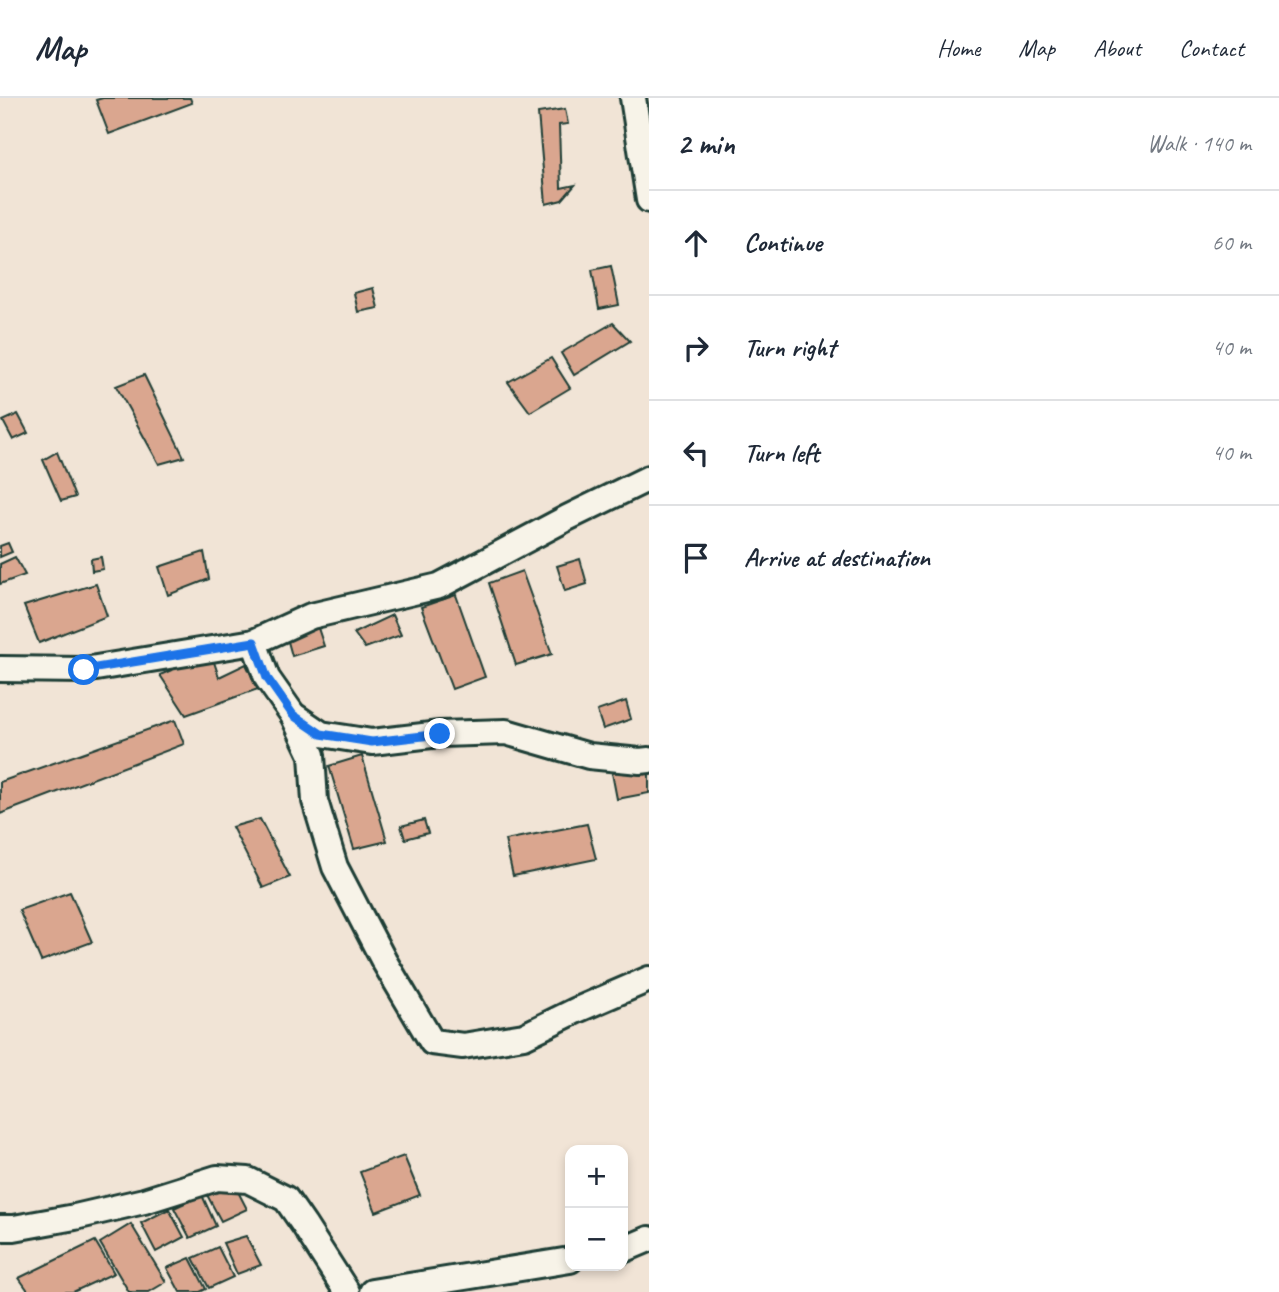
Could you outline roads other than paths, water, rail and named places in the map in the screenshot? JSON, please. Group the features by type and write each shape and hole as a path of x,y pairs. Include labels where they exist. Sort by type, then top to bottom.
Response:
{"street":[{"path":"633,98 649,200"},
{"path":"0,669 84,670 254,642 311,616 439,586 649,478"},
{"path":"254,642 267,678 293,715 312,755 315,801 335,867 384,961 432,1042 463,1046 524,1036 649,979"},
{"path":"293,715 321,734 372,742 440,734 506,732 589,756 649,760"},
{"path":"0,1228 87,1215 144,1201 217,1178 248,1180 286,1199 346,1292"},
{"path":"628,1248 649,1239"},
{"path":"372,1292 565,1261"}]}
